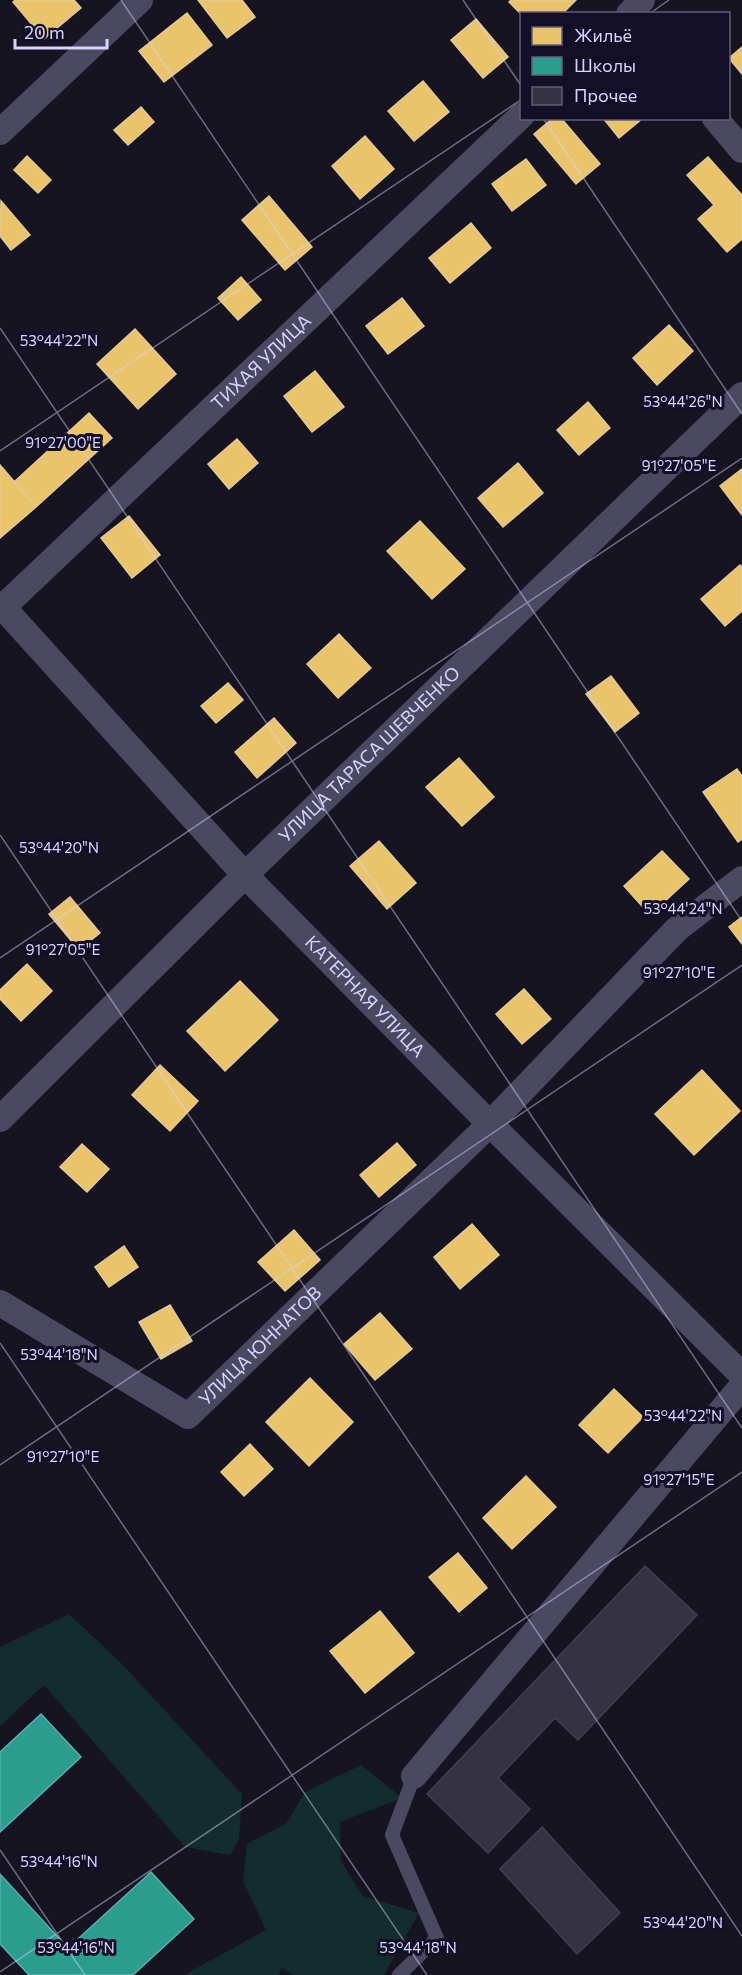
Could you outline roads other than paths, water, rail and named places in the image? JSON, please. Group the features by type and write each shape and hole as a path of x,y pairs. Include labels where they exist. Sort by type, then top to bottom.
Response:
{"street":[{"path":"0,132 140,0"},
{"path":"610,0 620,12"},
{"path":"631,12 642,0"},
{"name":"ТИХАЯ УЛИЦА","path":"1,607 520,117"},
{"path":"716,120 742,150"},
{"name":"УЛИЦА ТАРАСА ШЕВЧЕНКО","path":"0,1119 245,875 742,395"},
{"name":"КАТЕРНАЯ УЛИЦА","path":"1,607 245,875 742,1375"},
{"path":"490,1124 677,929 742,879"},
{"name":"УЛИЦА ЮННАТОВ","path":"0,1302 188,1416 490,1124"},
{"path":"414,1776 742,1386"}],"lane":[{"path":"399,1975 436,1938 392,1835 414,1776"}]}
